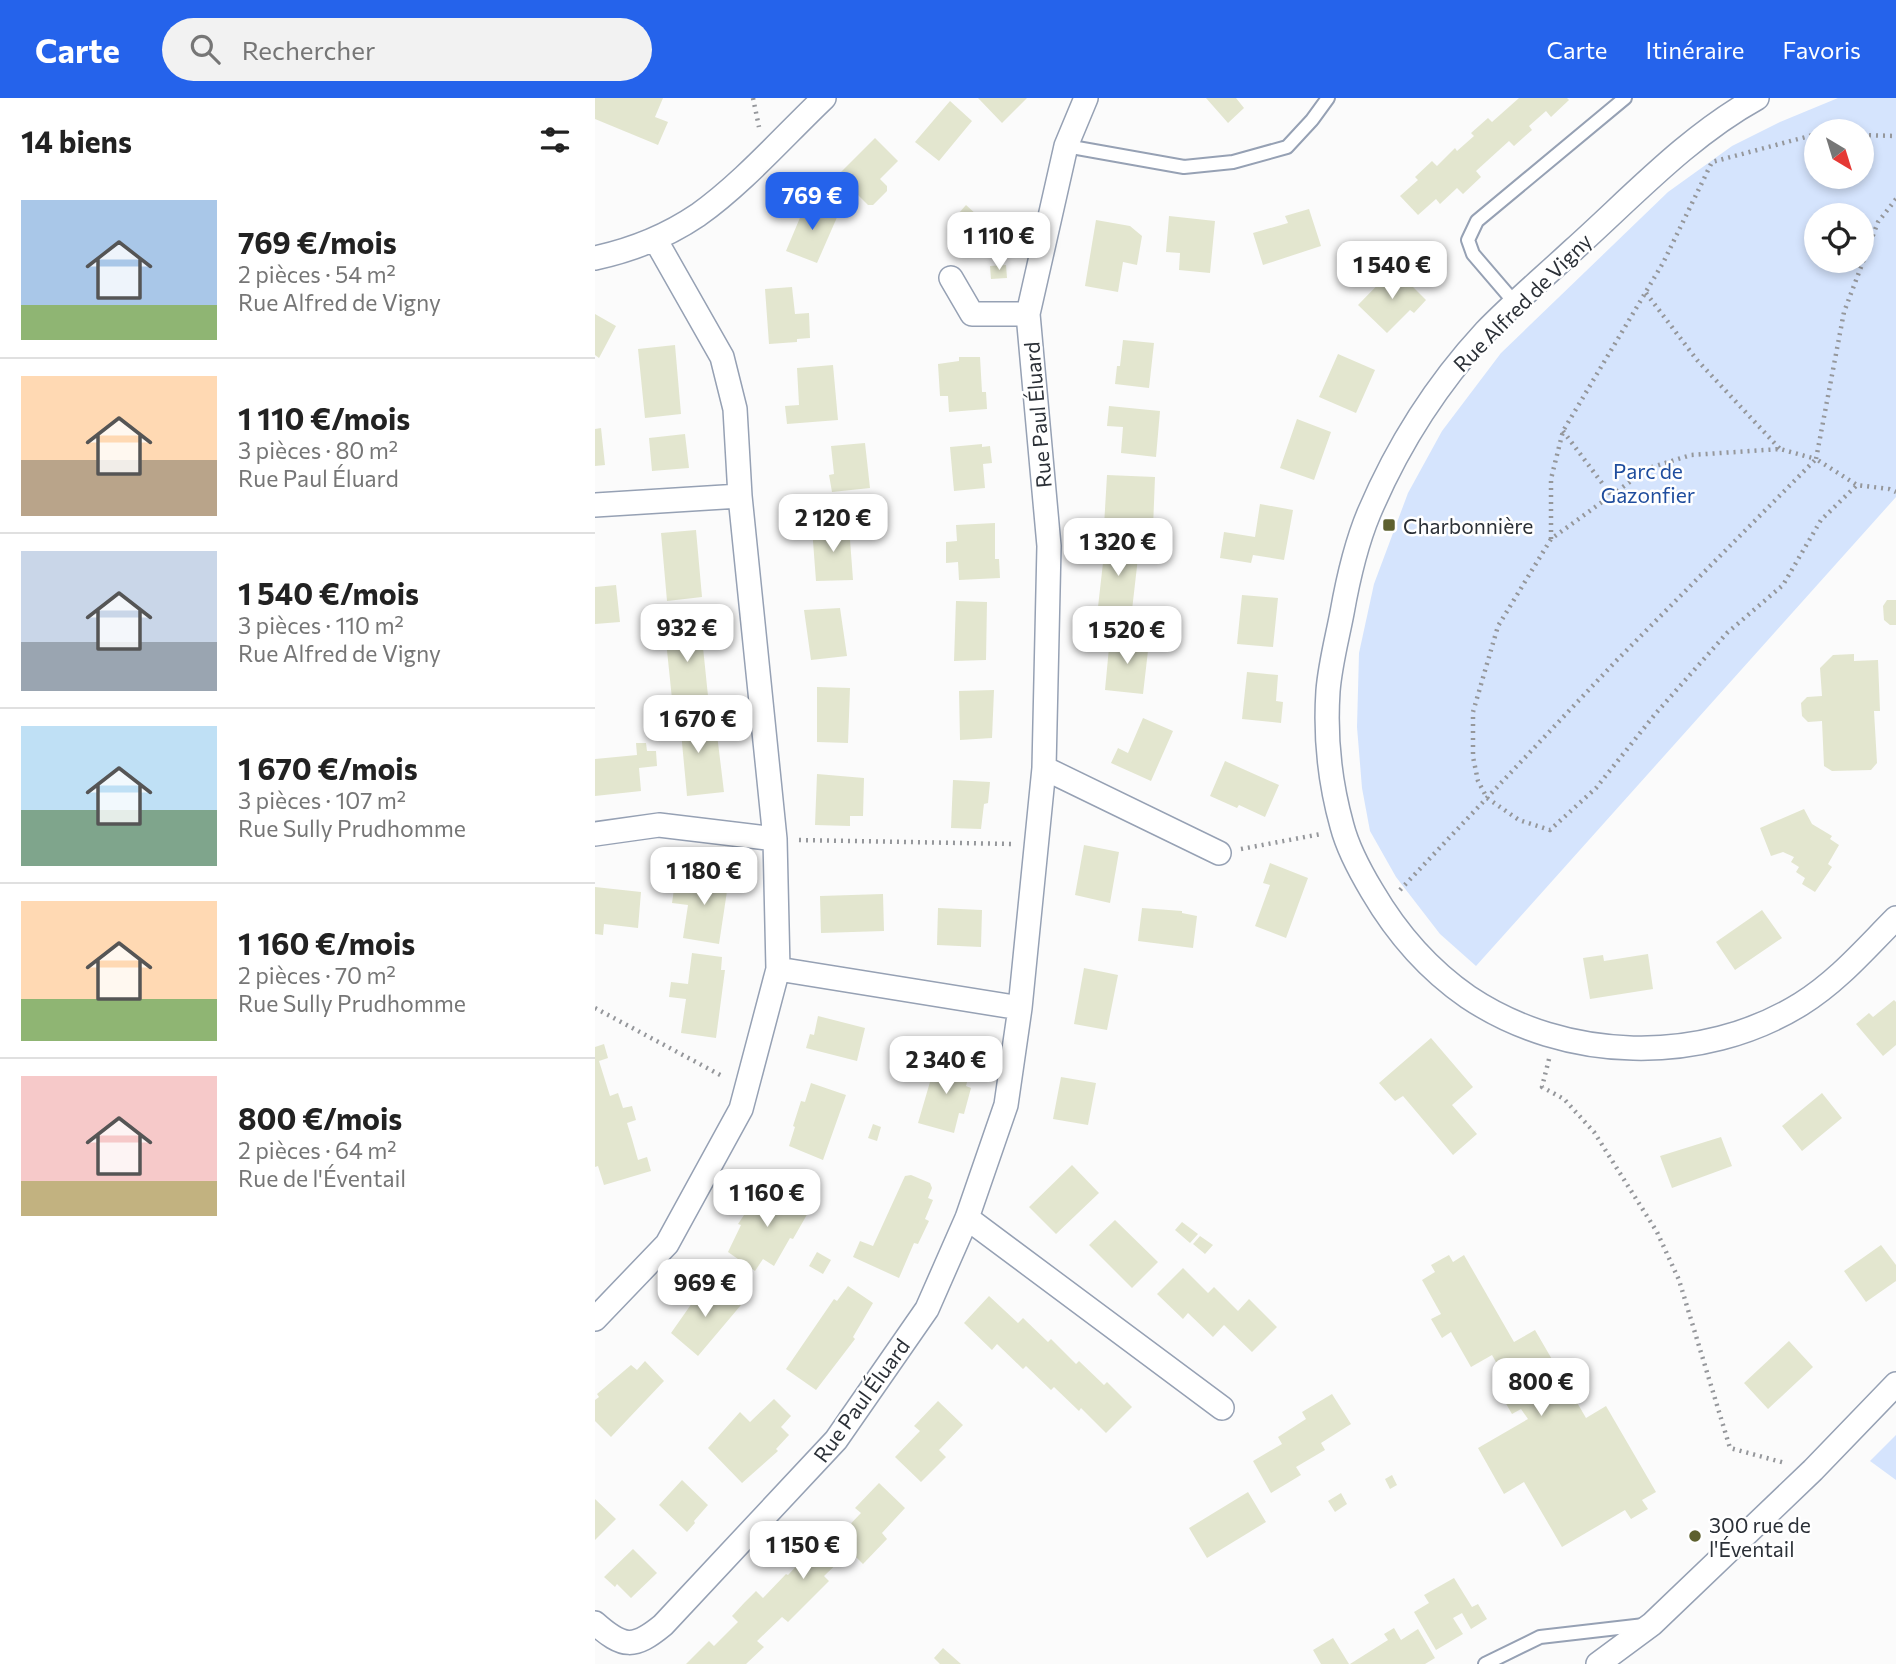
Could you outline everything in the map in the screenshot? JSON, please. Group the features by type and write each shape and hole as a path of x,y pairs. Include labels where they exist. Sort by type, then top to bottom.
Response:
{"street":[{"path":"595,258 655,239 708,206 824,98"},
{"name":"Rue Paul Éluard","path":"595,1623 612,1638 629,1642 646,1640 836,1440 927,1309 967,1218 1006,1105 1020,1008 1044,768 1049,546 1028,314 1066,146 1086,98"},
{"name":"Rue Alfred de Vigny","path":"1758,98 1703,135 1665,166 1485,332 1447,377 1400,450 1369,514 1349,576 1328,692 1329,752 1343,829 1360,870 1383,909 1435,970 1468,996 1503,1017 1532,1030 1596,1045 1641,1049 1685,1046 1736,1033 1761,1024 1800,1004 1837,977 1896,918"},
{"path":"595,1319 667,1244 741,1109 778,969 775,839 740,496 735,409 722,357 655,239"},
{"name":"Rue Paul Éluard","path":"951,278 972,314 1028,314"},
{"path":"595,505 740,496"},
{"path":"1044,768 1219,853"},
{"path":"595,834 659,825 775,839"},
{"path":"778,969 1020,1008"},
{"path":"967,1218 1223,1408"},
{"path":"1598,1664 1652,1624 1813,1471 1896,1384"}],"lane":[{"path":"1066,146 1184,167 1233,162 1287,147 1313,120 1328,98"},
{"path":"1515,303 1473,254 1468,240 1477,221 1625,98"},
{"path":"1485,1664 1540,1637 1652,1624"}],"path":[{"path":"1874,135 1896,136"},
{"path":"1552,538 1551,480 1563,431 1664,263 1712,162 1804,137"},
{"path":"1407,883 1616,661 1816,459 1844,312 1878,222 1896,200"},
{"path":"1646,293 1697,360 1780,449"},
{"path":"1563,431 1611,495"},
{"path":"1857,485 1821,520 1783,585 1727,632 1656,713 1596,788 1550,830 1519,820 1487,798 1478,781 1473,757 1473,712 1498,626 1552,538 1649,468 1691,456 1780,449 1816,459 1857,485 1896,492"},
{"path":"1219,853 1343,829"},
{"path":"775,839 1036,844"},
{"path":"595,1008 747,1090"},
{"path":"1554,1036 1542,1087 1564,1099 1594,1132 1657,1232 1679,1280 1730,1448 1813,1471"}],"green space":[{"name":"Parc de Gazonfier","path":"1838,98 1896,98 1896,497 1476,966 1440,934 1396,877 1370,831 1362,788 1357,727 1359,653 1374,584 1408,493 1442,431 1501,353 1668,192 1732,146"},
{"path":"1896,1435 1896,1480 1870,1461"}],"building":[{"path":"595,98 663,98 655,117 668,122 658,145 595,119"},
{"path":"978,98 1027,98 1002,123"},
{"path":"1206,98 1236,98 1244,108 1228,123"},
{"path":"1519,98 1569,100 1551,117 1546,111 1529,126 1532,130 1514,146 1509,141 1476,171 1481,177 1463,194 1457,188 1440,204 1436,199 1418,215 1400,196 1418,180 1415,177 1432,161 1437,166 1455,148 1457,151 1474,136 1471,133 1488,118 1492,122"},
{"path":"950,101 972,121 939,161 915,142"},
{"path":"875,138 898,161 880,179 887,186 887,191 873,205 868,205 838,175"},
{"path":"807,201 838,215 817,263 786,251"},
{"path":"966,205 977,215 970,224 959,213"},
{"path":"1309,209 1321,246 1263,265 1253,233 1288,223 1285,216"},
{"path":"1169,216 1215,221 1210,273 1179,270 1180,253 1166,252"},
{"path":"1096,220 1130,226 1142,236 1137,265 1123,262 1118,292 1085,286"},
{"path":"1006,265 1007,278 991,279 990,266"},
{"path":"1394,268 1426,300 1414,313 1410,310 1387,333 1358,305"},
{"path":"792,287 795,314 809,313 810,338 769,344 765,289"},
{"path":"595,314 616,326 599,358 595,355"},
{"path":"1123,340 1154,343 1149,388 1115,384"},
{"path":"675,345 681,414 645,418 638,349"},
{"path":"1338,354 1375,370 1356,413 1319,397"},
{"path":"959,357 980,357 982,392 986,392 987,409 949,412 948,396 940,396 938,364 959,361"},
{"path":"833,365 838,420 787,424 785,406 799,405 797,368"},
{"path":"1109,406 1160,411 1156,457 1121,453 1123,427 1107,426"},
{"path":"1297,419 1331,432 1314,480 1280,468"},
{"path":"601,428 605,465 595,466 595,429"},
{"path":"685,434 689,468 652,471 649,438"},
{"path":"865,443 870,488 832,492 829,475 834,474 831,446"},
{"path":"982,444 982,447 990,446 992,463 983,464 985,488 954,491 950,447"},
{"path":"1107,475 1155,477 1153,528 1104,526"},
{"path":"1260,504 1293,510 1284,560 1253,555 1251,563 1220,558 1224,532 1255,537"},
{"path":"995,523 995,559 999,559 1000,578 959,580 958,562 946,563 946,542 957,541 956,525"},
{"path":"849,526 853,580 816,581 812,528"},
{"path":"696,530 702,597 667,601 661,533"},
{"path":"1105,545 1139,549 1132,610 1098,607"},
{"path":"616,585 620,622 595,624 595,587"},
{"path":"1242,595 1278,598 1273,647 1237,644"},
{"path":"1887,600 1896,600 1896,625 1890,625 1884,620 1883,606"},
{"path":"956,601 987,602 986,660 954,661"},
{"path":"840,608 847,656 811,660 804,610"},
{"path":"701,628 708,696 672,699 665,631"},
{"path":"1110,637 1149,642 1143,694 1105,690"},
{"path":"1854,654 1854,661 1878,660 1880,711 1874,711 1877,763 1871,770 1832,771 1824,766 1822,721 1808,722 1802,716 1801,703 1807,697 1822,696 1820,668 1833,655"},
{"path":"1247,672 1278,675 1276,701 1283,702 1281,723 1242,719"},
{"path":"817,687 850,688 848,743 817,742"},
{"path":"994,690 992,738 960,740 959,691"},
{"path":"694,715 695,728 716,726 724,792 687,796 681,732 665,734 663,718"},
{"path":"1143,718 1173,731 1151,781 1111,763 1118,748 1128,753"},
{"path":"636,743 646,743 647,751 656,751 657,766 639,768 641,791 595,796 595,759 637,755"},
{"path":"1225,761 1279,785 1265,817 1210,796"},
{"path":"817,774 864,778 863,816 850,816 850,826 815,825"},
{"path":"953,780 990,782 981,829 951,828"},
{"path":"1804,809 1812,824 1832,836 1830,839 1839,845 1828,864 1832,867 1815,892 1802,884 1805,878 1796,872 1799,867 1791,862 1794,857 1783,852 1771,856 1760,828"},
{"path":"1084,845 1119,852 1110,903 1075,895"},
{"path":"1270,863 1308,878 1286,938 1255,926 1270,885 1263,883"},
{"path":"693,872 729,878 719,944 683,938 688,905 672,903 674,889 690,891"},
{"path":"595,887 641,892 638,928 604,924 603,935 595,934"},
{"path":"883,894 884,931 821,933 820,896"},
{"path":"938,908 982,910 981,947 937,945"},
{"path":"1142,908 1182,911 1197,916 1193,948 1138,941"},
{"path":"1762,910 1782,938 1735,970 1716,942"},
{"path":"692,953 722,957 721,970 725,970 716,1038 681,1033 686,999 669,997 671,982 688,984"},
{"path":"1648,954 1653,989 1590,999 1583,958 1603,955 1604,961"},
{"path":"1084,968 1118,975 1107,1030 1074,1024"},
{"path":"1894,1000 1896,1045 1883,1056 1856,1024 1869,1013 1873,1017"},
{"path":"818,1016 865,1028 857,1061 806,1048 810,1034 814,1035"},
{"path":"1431,1038 1473,1087 1452,1105 1477,1134 1453,1155 1403,1096 1395,1101 1379,1083"},
{"path":"604,1044 608,1058 599,1061 610,1096 618,1093 623,1108 632,1106 636,1120 627,1123 638,1160 647,1157 651,1171 604,1185 598,1166 595,1167 595,1047"},
{"path":"937,1058 971,1067 966,1086 971,1088 964,1114 959,1113 954,1133 918,1123"},
{"path":"1061,1077 1096,1083 1088,1125 1053,1119"},
{"path":"811,1083 846,1095 823,1160 789,1146 801,1101 805,1102"},
{"path":"1822,1093 1842,1118 1802,1151 1782,1126"},
{"path":"873,1124 881,1127 877,1141 868,1138"},
{"path":"1721,1137 1732,1166 1672,1188 1660,1156"},
{"path":"1072,1165 1099,1193 1056,1234 1029,1207"},
{"path":"911,1175 930,1183 932,1188 928,1198 933,1200 925,1219 929,1221 918,1244 914,1243 899,1278 853,1257 860,1241 873,1246 905,1176"},
{"path":"764,1185 809,1211 774,1266 763,1259 755,1271 728,1252 741,1225 738,1224"},
{"path":"1115,1220 1158,1262 1132,1288 1089,1245"},
{"path":"1182,1222 1198,1234 1190,1243 1175,1230"},
{"path":"1200,1236 1213,1245 1205,1254 1193,1244"},
{"path":"1881,1245 1896,1265 1896,1281 1866,1302 1844,1271"},
{"path":"817,1252 831,1260 823,1274 809,1266"},
{"path":"1449,1255 1453,1262 1464,1255 1514,1342 1535,1330 1586,1418 1606,1406 1656,1492 1642,1500 1648,1509 1631,1519 1625,1510 1562,1547 1524,1482 1504,1494 1478,1448 1528,1419 1521,1409 1512,1414 1501,1395 1511,1389 1492,1355 1471,1367 1451,1332 1442,1338 1431,1319 1441,1314 1422,1280 1435,1272 1431,1265"},
{"path":"1183,1268 1208,1293 1214,1287 1238,1311 1249,1299 1277,1327 1252,1352 1224,1325 1213,1337 1188,1313 1183,1319 1157,1294"},
{"path":"713,1282 741,1305 698,1356 671,1333 697,1296 700,1297"},
{"path":"848,1286 873,1303 853,1337 855,1339 816,1390 786,1369 834,1299 837,1301"},
{"path":"989,1296 1018,1323 1023,1318 1048,1342 1051,1339 1076,1364 1079,1361 1104,1385 1107,1382 1132,1407 1106,1433 1081,1408 1079,1411 1054,1387 1051,1390 1026,1366 1023,1369 997,1344 992,1350 964,1323"},
{"path":"1789,1341 1813,1367 1768,1409 1744,1383"},
{"path":"645,1361 664,1381 611,1437 595,1421 595,1400 599,1397 597,1394 631,1365 637,1370"},
{"path":"1332,1394 1351,1424 1321,1443 1325,1450 1296,1467 1301,1475 1271,1493 1253,1461 1282,1444 1278,1437 1306,1419 1302,1412"},
{"path":"774,1399 791,1416 781,1427 789,1435 776,1449 778,1451 742,1483 708,1448 740,1412 750,1422"},
{"path":"938,1401 963,1425 939,1450 946,1457 921,1482 895,1457 920,1431 914,1426"},
{"path":"1392,1475 1397,1485 1390,1489 1385,1479"},
{"path":"682,1480 708,1505 687,1532 659,1505"},
{"path":"879,1483 905,1508 882,1533 887,1539 863,1564 850,1551 824,1576 829,1581 788,1622 782,1617 757,1641 764,1647 746,1664 686,1664 709,1641 714,1646 738,1622 732,1616 745,1602 756,1591 763,1598 805,1557 802,1554 827,1529 837,1538 861,1513 855,1508"},
{"path":"1248,1492 1266,1522 1207,1558 1189,1528"},
{"path":"1341,1493 1347,1504 1335,1512 1328,1501"},
{"path":"595,1499 616,1519 595,1540"},
{"name":"300 rue de l'Éventail","path":"1696,1530 1701,1535 1694,1542 1688,1537"},
{"path":"633,1549 657,1573 631,1598 617,1584 615,1587 604,1577"},
{"path":"1454,1578 1472,1607 1478,1604 1487,1619 1471,1629 1462,1613 1453,1618 1463,1634 1436,1650 1414,1612 1429,1603 1424,1595"},
{"path":"1394,1628 1401,1640 1418,1629 1435,1658 1425,1664 1350,1664 1388,1640 1384,1634"},
{"path":"1333,1638 1349,1664 1321,1664 1313,1650"},
{"path":"943,1648 961,1664 940,1664 934,1658"}],"place":[{"name":"Charbonnière","path":"1389,525"},
{"name":"300 rue de l'Éventail","path":"1695,1536"}]}
